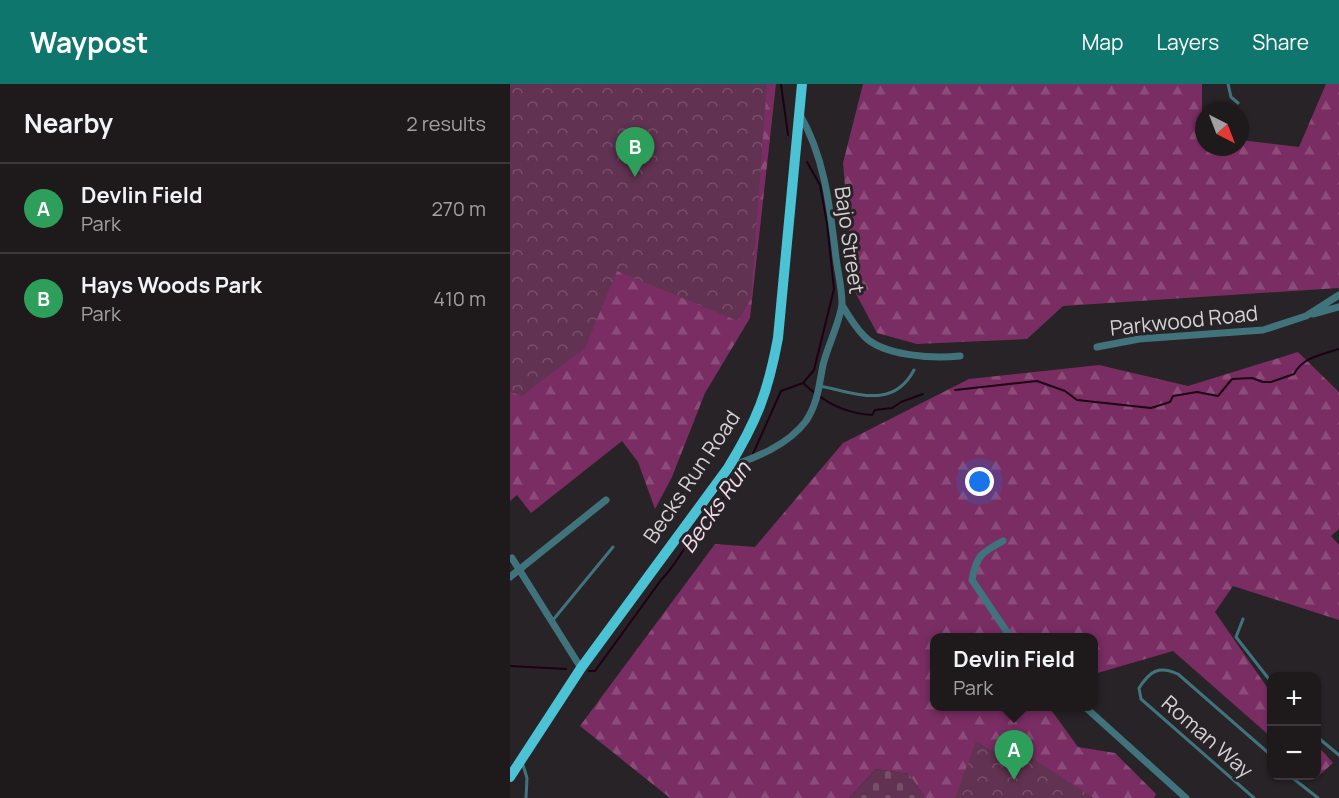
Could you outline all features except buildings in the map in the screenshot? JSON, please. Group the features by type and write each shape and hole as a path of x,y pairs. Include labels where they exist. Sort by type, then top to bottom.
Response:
{"main road":[{"name":"Becks Run Road","path":"510,777 581,669 728,468 764,401 778,338 802,84"}],"street":[{"name":"Bajo Street","path":"728,468 784,442 805,422 816,401 824,363 842,305 824,175 811,133 799,113"},
{"name":"Parkwood Road","path":"1097,347 1138,339 1263,330 1306,316 1339,295"},
{"path":"842,305 865,338 877,345 900,352 939,358 960,357"},
{"path":"1306,316 1339,307"},
{"path":"510,577 606,500"},
{"path":"1003,541 980,556 975,564 972,580 1008,633"},
{"path":"512,558 581,669"},
{"path":"1089,711 1186,798"}],"lane":[{"path":"1228,84 1231,97 1237,102"},
{"path":"819,389 882,396 894,393 909,380 914,370"},
{"path":"551,622 613,547"},
{"path":"1243,619 1236,638 1267,677"},
{"name":"Roman Way","path":"1254,798 1141,699 1139,688 1146,678 1161,669 1168,669 1178,674 1217,706 1267,751"},
{"path":"1321,739 1339,755"},
{"path":"521,760 527,778 526,798"},
{"path":"1295,780 1318,798"}],"green space":[{"path":"510,84 776,84 750,318 705,393 672,477 655,509 638,462 622,441 531,513 517,495 510,501"},
{"path":"510,84 767,84 751,299 738,321 617,271 585,348 522,396 510,392"},
{"path":"863,84 1202,84 1202,102 1195,102 1195,156 1249,156 1249,141 1299,147 1326,84 1339,84 1339,288 1063,306 1027,339 917,344 877,333 854,290 843,163"},
{"path":"1298,352 1339,392 1339,529 1331,536 1339,545 1339,620 1233,586 1215,612 1267,687 1267,733 1173,651 1098,673 1098,633 930,633 930,711 1052,711 1078,747 1115,753 1156,794 1154,798 925,798 909,774 876,769 849,798 670,798 580,726 715,544 755,547 843,443 969,379 1099,365 1188,386"},
{"path":"976,741 1015,763 1027,755 1094,798 955,798"},
{"path":"1321,750 1333,763 1321,774"},
{"path":"876,769 909,774 925,798 849,798"}],"waterway":[{"name":"Becks Run","path":"781,84 788,135"},
{"name":"Becks Run","path":"752,456 781,391 803,383 814,370 834,289 827,223 820,185 807,162"},
{"path":"955,390 1037,381 1065,391 1077,400 1151,408 1170,402 1173,396 1197,392 1218,396 1232,379 1252,378 1271,382 1294,374 1302,364 1313,357 1339,349"},
{"path":"803,383 834,405 852,412 872,415 875,410 892,408 923,394"},
{"name":"Becks Run","path":"589,671 595,671 697,530 738,480 749,461"},
{"name":"Becks Run","path":"510,666 566,669"}],"place":[{"name":"Hays Woods Park","path":"635,177"},
{"name":"Devlin Field","path":"1014,780"}]}
